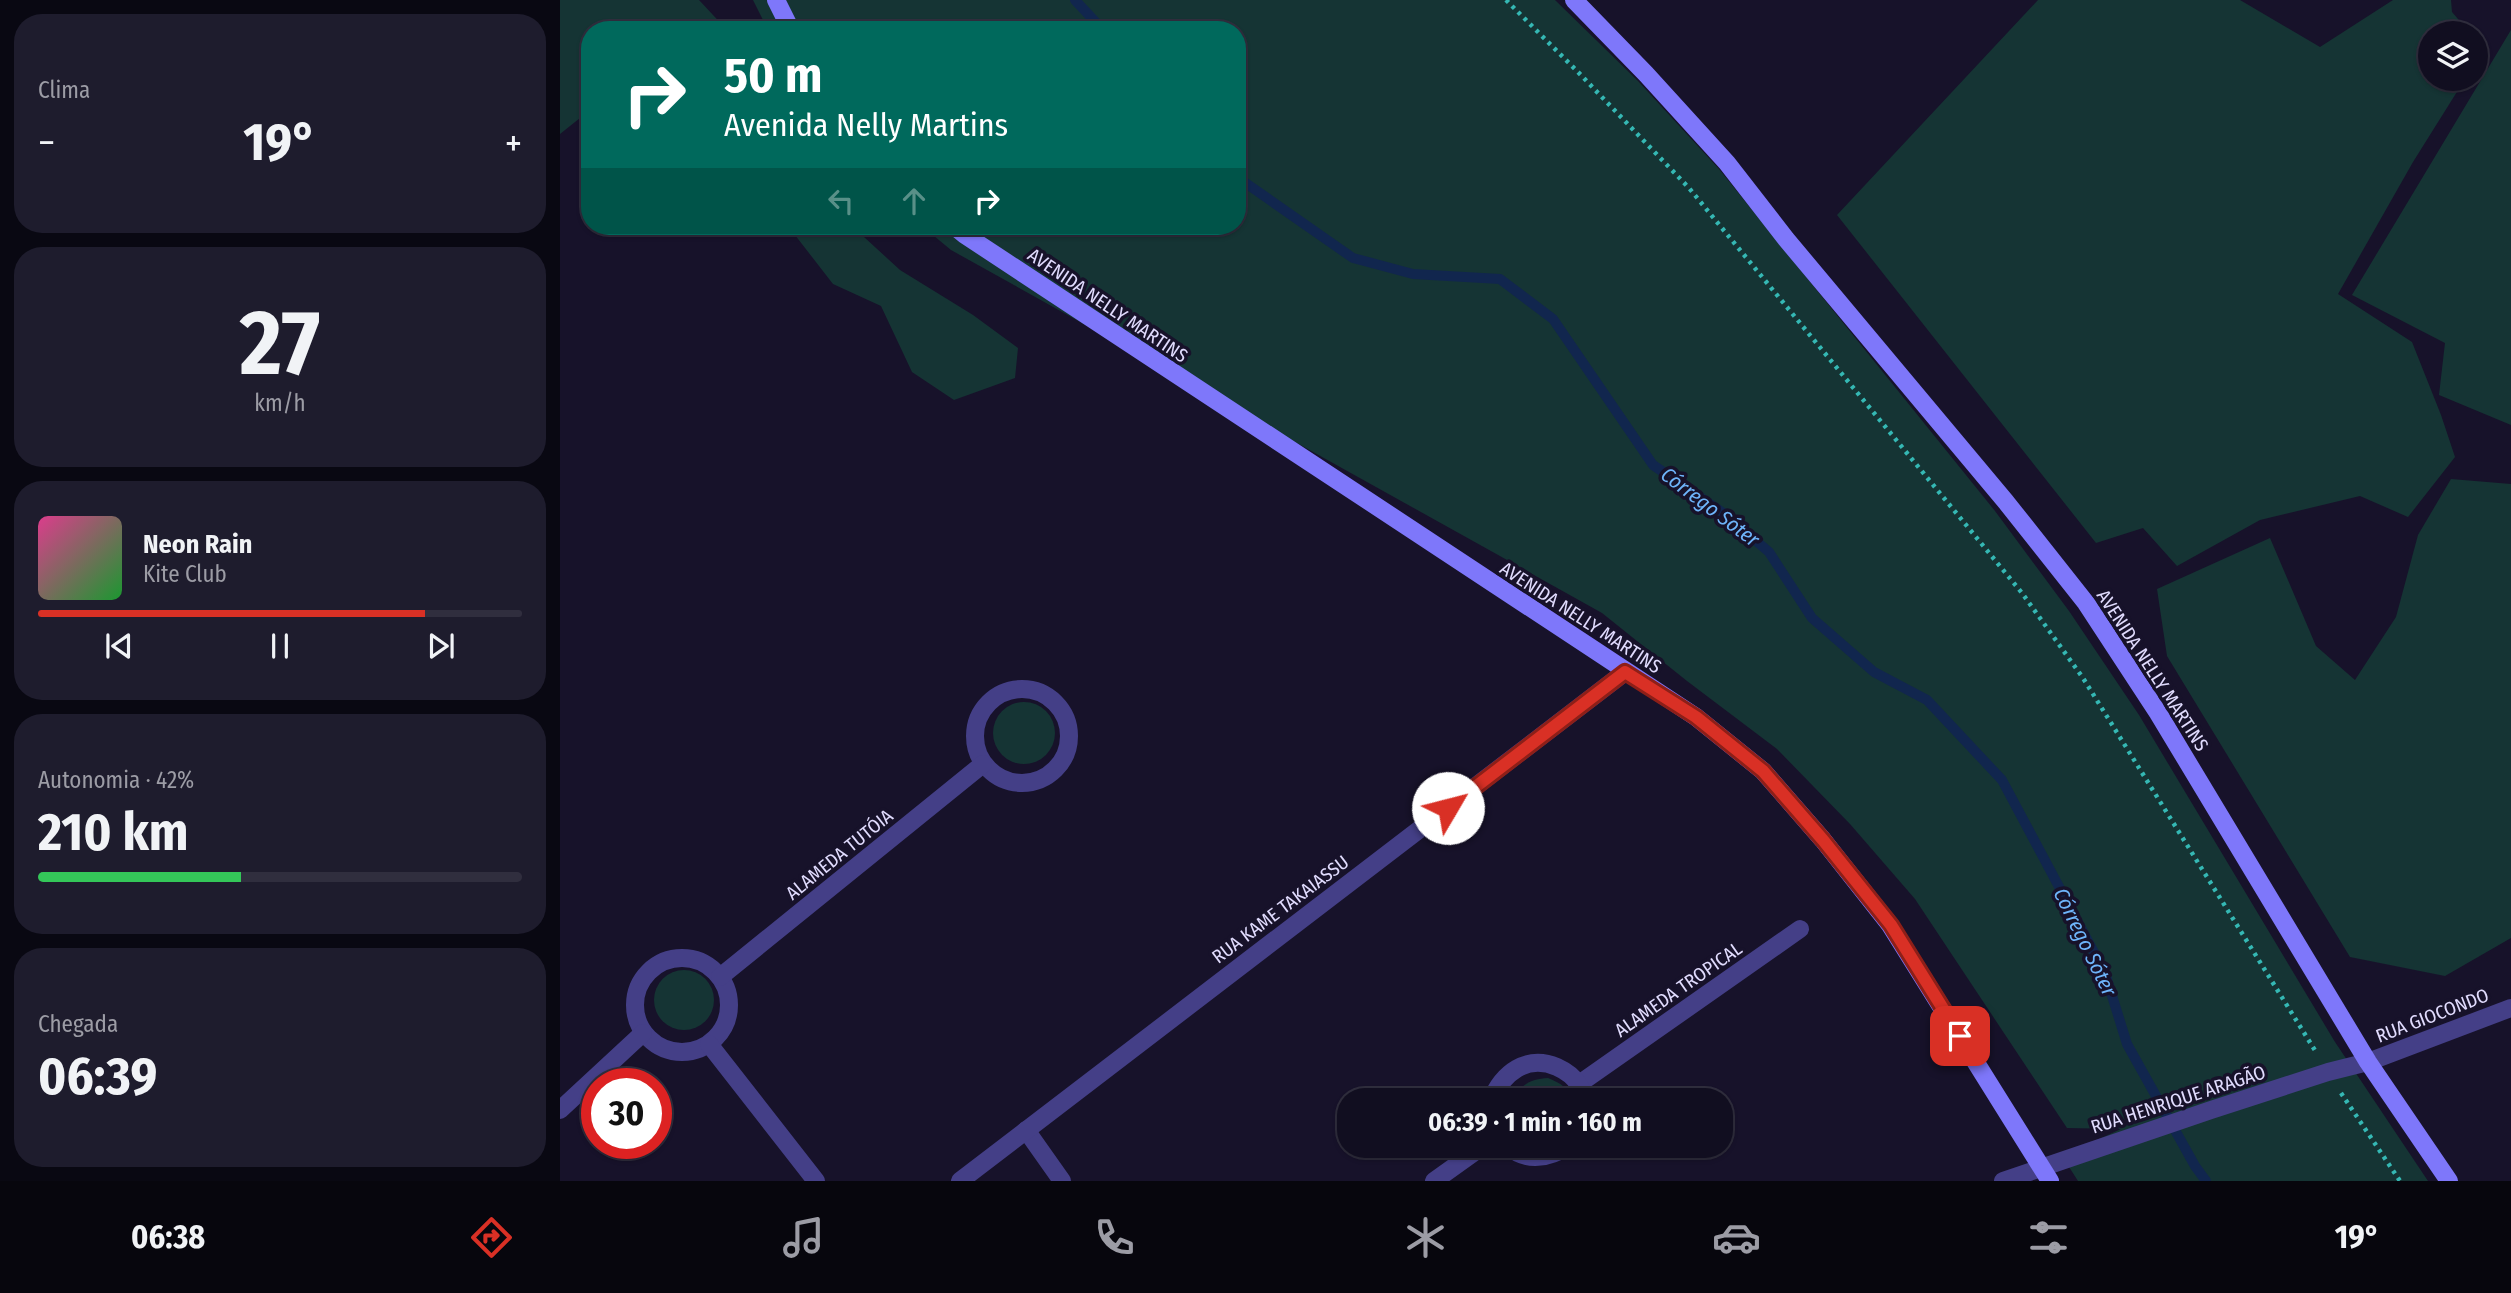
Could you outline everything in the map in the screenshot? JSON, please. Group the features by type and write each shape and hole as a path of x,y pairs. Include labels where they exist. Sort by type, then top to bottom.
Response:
{"main road":[{"path":"776,0 786,21"},
{"name":"AVENIDA NELLY MARTINS","path":"1574,0 1727,163 1786,239 2006,502 2086,603 2158,713 2368,1062 2449,1181"},
{"name":"AVENIDA NELLY MARTINS","path":"965,235 1696,717 1763,771 1891,925 2046,1174"}],"street":[{"name":"RUA KAME TAKAIASSU","path":"960,1181 1625,672"},
{"path":"1018,689 1037,691 1055,701 1066,717 1070,736 1066,755 1054,772 1037,782 1017,784 999,778 983,764 975,746 975,726 984,708 999,695 1018,689"},
{"name":"ALAMEDA TUTÓIA","path":"720,977 983,764"},
{"name":"ALAMEDA TROPICAL","path":"1587,1088 1801,929"},
{"path":"690,958 707,965 720,977 729,994 729,1013 722,1030 709,1044 687,1052 662,1049 643,1033 636,1016 635,998 642,980 654,966 671,959 690,958"},
{"name":"RUA GIOCONDO","path":"2368,1062 2511,1007"},
{"path":"560,1110 643,1033"},
{"path":"709,1044 817,1181"},
{"name":"RUA HENRIQUE ARAGÃO","path":"2003,1181 2046,1174 2124,1140 2329,1072 2368,1062"},
{"path":"1497,1088 1512,1070 1530,1063 1548,1063 1566,1070 1579,1088"},
{"path":"1026,1130 1062,1181"},
{"path":"1434,1181 1466,1158"}],"path":[{"path":"1506,0 1689,188 2022,593 2083,678 2362,1127 2400,1181"}],"green space":[{"path":"560,0 699,0 719,21 581,21 581,118 560,134"},
{"path":"753,0 1555,0 1638,81 1719,169 1995,511 2069,611 2139,715 2335,1042 2428,1181 2078,1181 2062,1156 2121,1129 2067,1128 1915,899 1850,824 1777,749 1602,613 951,250 933,235 1246,235 1246,21 764,21"},
{"path":"2038,0 2240,0 2320,47 2393,0 2451,0 2452,12 2460,21 2418,21 2418,91 2457,91 2413,162 2338,294 2412,342 2455,457 2408,517 2360,496 2260,520 2177,566 2143,528 2096,543 1837,215"},
{"path":"2511,30 2511,425 2439,395 2445,343 2352,295 2474,91 2488,91 2488,68"},
{"path":"795,235 862,235 900,270 973,315 1018,348 1015,378 954,400 912,372 881,306 833,284"},
{"path":"2451,479 2511,484 2511,938 2445,976 2350,957 2167,656 2157,589 2270,538 2316,646 2355,680 2396,617 2418,535"},
{"path":"1024,702 1046,711 1055,733 1046,755 1024,764 1002,755 993,733 1002,711"},
{"path":"678,970 690,970 709,983 714,1000 712,1012 701,1025 690,1030 678,1030 659,1017 654,1006 654,994 667,975"},
{"path":"1548,1078 1565,1088 1522,1088"}],"waterway":[{"name":"Córrego Sóter","path":"1075,0 1095,21"},
{"name":"Córrego Sóter","path":"1246,183 1353,258 1413,274 1500,279 1553,319 1653,465 1726,515 1769,552 1812,618 1874,672 1927,700 2002,780 2105,973 2127,1044 2206,1181"}],"route":[{"path":"1448,808 1625,672 1696,717 1763,771 1891,925 1960,1036"}]}
